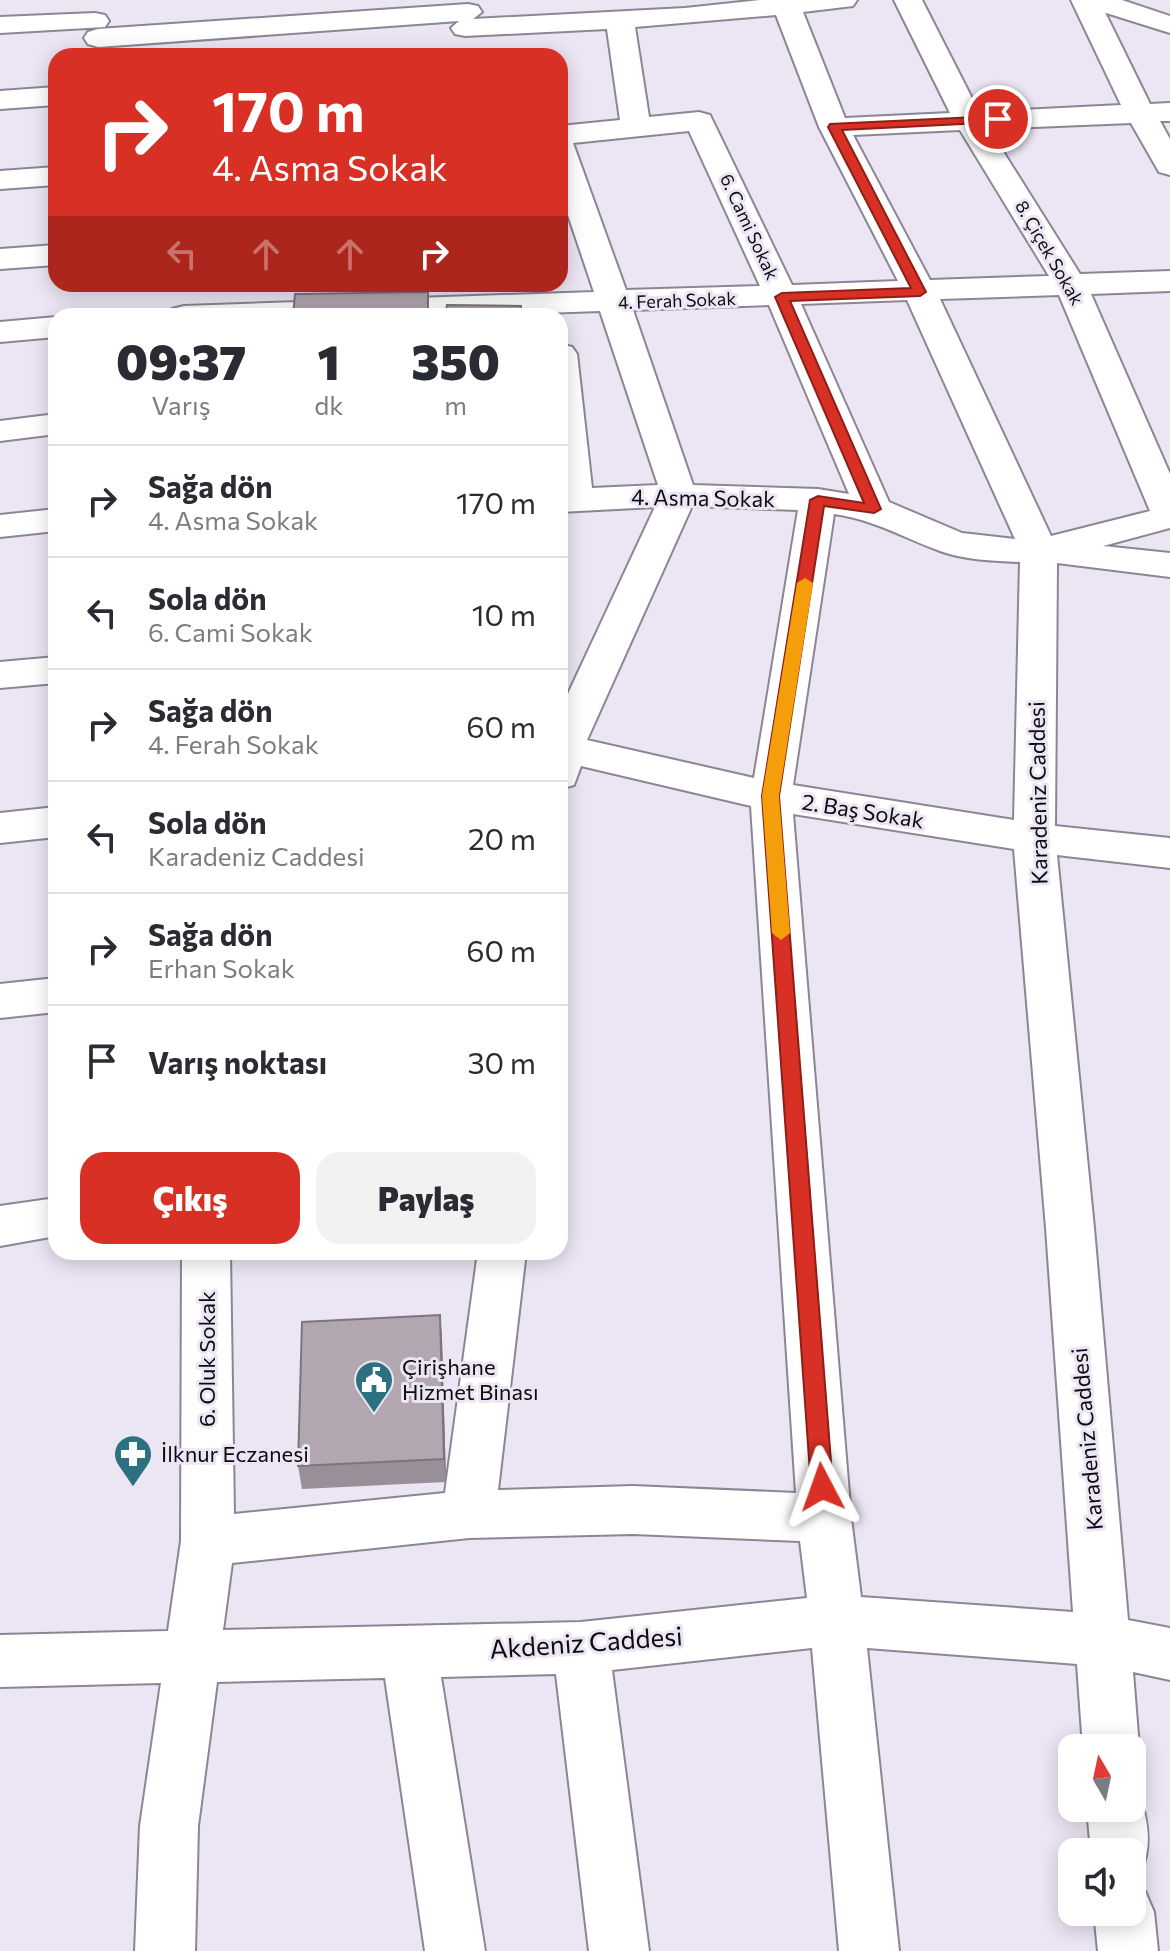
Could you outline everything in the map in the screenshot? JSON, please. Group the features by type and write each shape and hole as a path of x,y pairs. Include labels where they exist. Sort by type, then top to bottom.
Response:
{"street":[{"path":"0,25 97,29 467,13 603,13 843,0"},
{"name":"8. Çiçek Sokak","path":"908,0 969,121 1072,287 1170,517"},
{"path":"1085,0 1140,113 1170,166"},
{"path":"1094,0 1166,22"},
{"name":"Karadeniz Caddesi","path":"787,2 834,127 920,292 1039,551 1034,838 1070,1228 1110,1734"},
{"path":"460,48 467,13"},
{"path":"568,134 636,128 603,13"},
{"path":"0,100 48,97"},
{"path":"834,127 1170,112"},
{"name":"6. Cami Sokak","path":"636,128 699,121 782,297 874,509"},
{"path":"568,169 679,495 568,741"},
{"path":"0,180 48,177"},
{"path":"0,259 48,256"},
{"name":"4. Ferah Sokak","path":"568,308 612,303 1170,281"},
{"name":"4. Ferah Sokak","path":"285,308 425,297 536,308"},
{"path":"0,332 48,328"},
{"path":"0,431 48,425"},
{"name":"4. Asma Sokak","path":"568,500 679,495 818,500 874,509 954,543 996,550 1039,551 1170,517"},
{"path":"818,500 771,796 824,1518 869,1951"},
{"path":"0,526 48,521"},
{"path":"1039,551 1170,565"},
{"path":"0,675 48,671"},
{"name":"2. Baş Sokak","path":"568,758 771,796 1034,838 1170,853"},
{"path":"0,828 48,823"},
{"path":"0,1001 48,996"},
{"path":"0,1226 48,1218"},
{"name":"6. Oluk Sokak","path":"165,1951 169,1826 208,1541 206,1260"},
{"path":"469,1514 501,1260"},
{"path":"208,1541 469,1514 633,1510 824,1518"},
{"name":"Akdeniz Caddesi","path":"0,1661 581,1648 837,1620 1103,1640 1170,1654"},
{"path":"581,1648 619,1951"},
{"path":"409,1652 455,1951"},
{"path":"1125,1926 1128,1951"}],"building":[{"path":"428,292 428,308 294,308 295,294"},
{"path":"447,305 521,306 521,308 446,308"},
{"name":"Çirişhane Hizmet Binası","path":"440,1315 444,1459 298,1466 302,1322"}],"slow traffic":[{"path":"781,933 771,796 805,583"}],"place":[{"name":"Çirişhane Hizmet Binası","path":"374,1414"},
{"name":"İlknur Eczanesi","path":"133,1488"}],"route":[{"path":"822,1487 771,796 818,500 874,509 782,297 920,292 834,127 998,119"}]}
